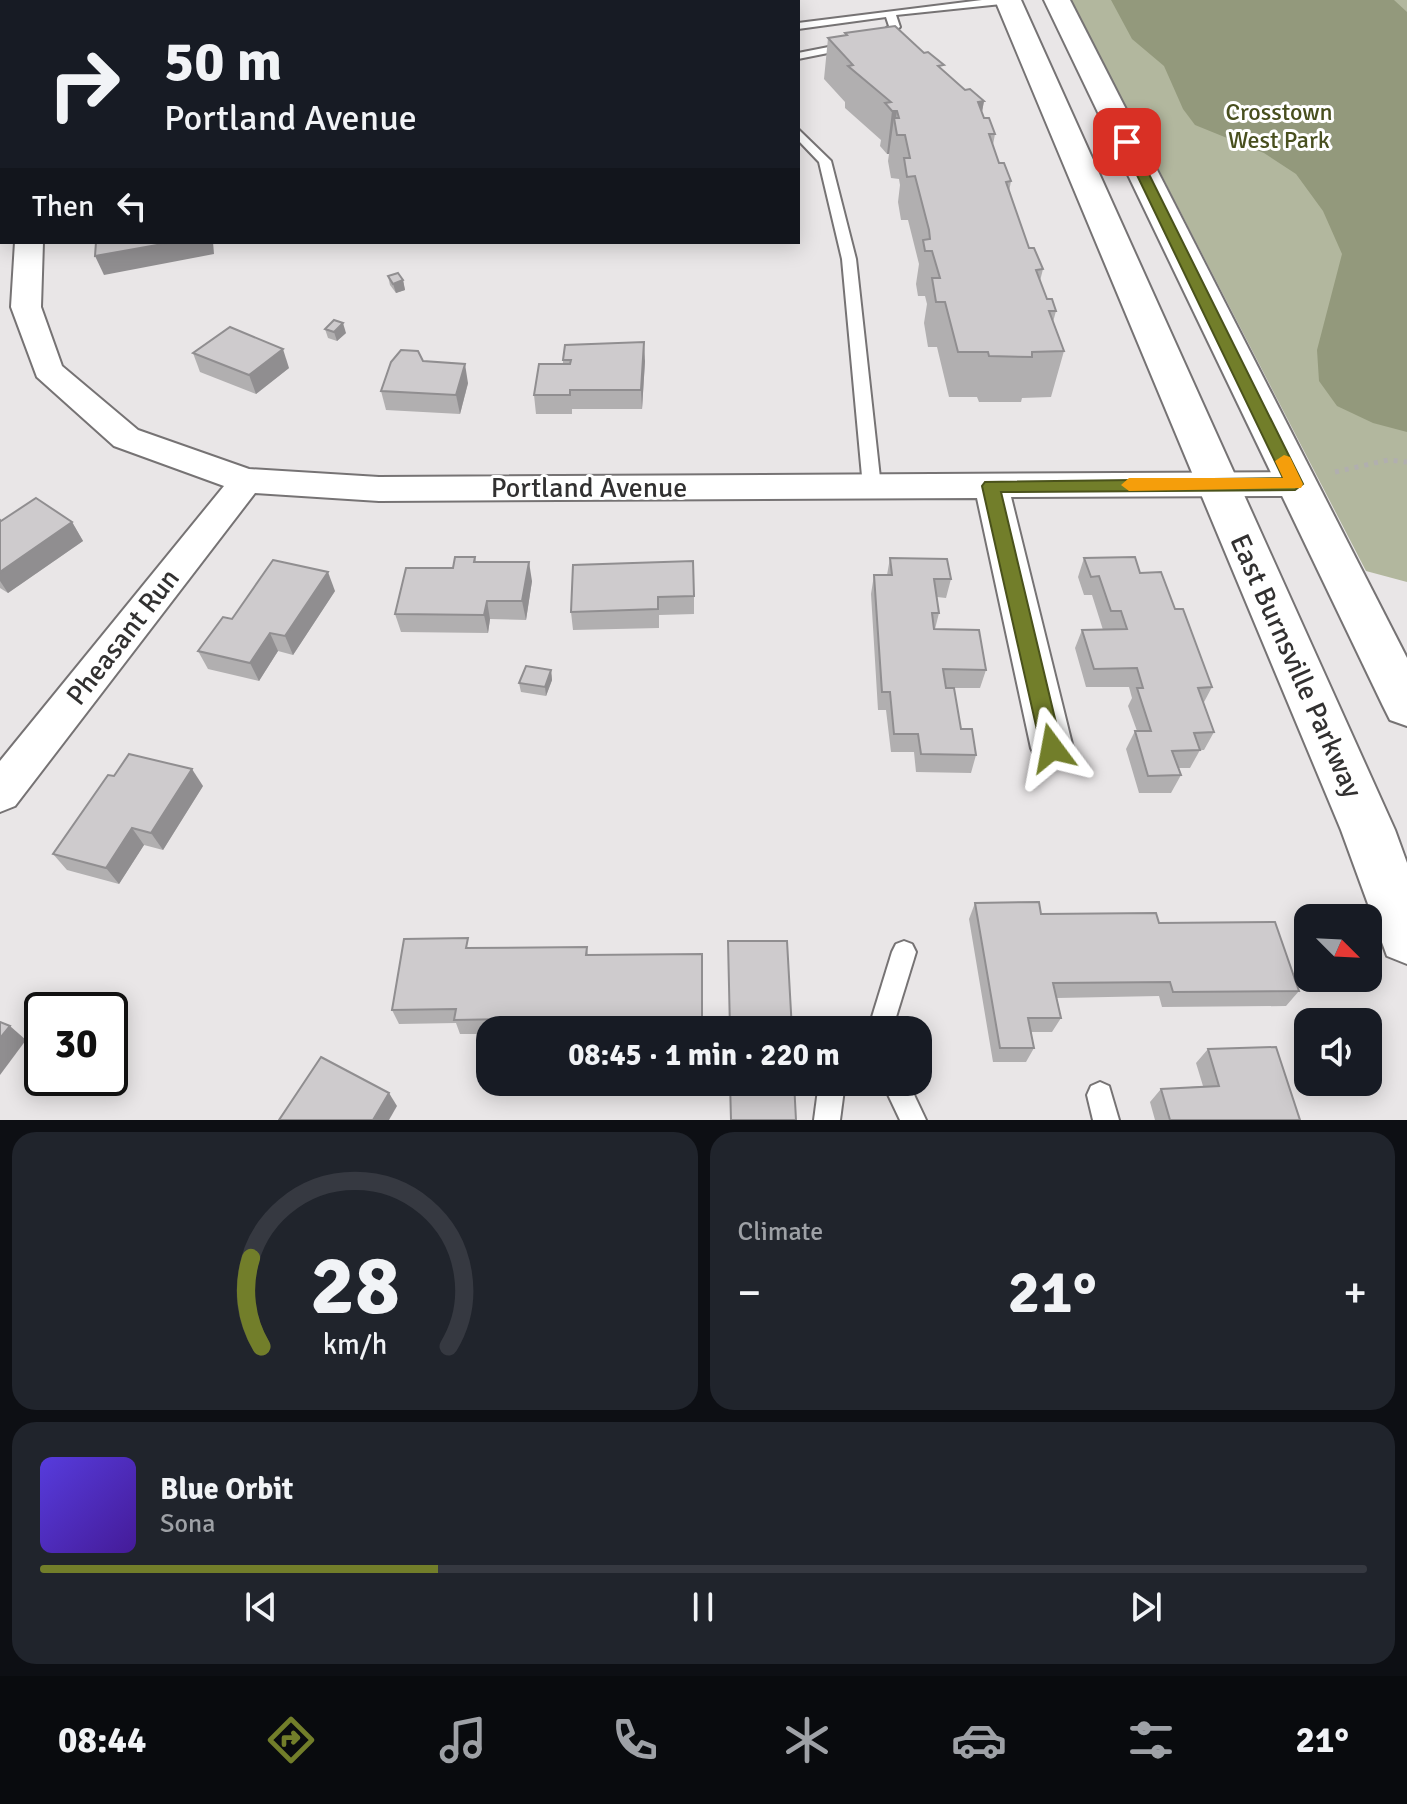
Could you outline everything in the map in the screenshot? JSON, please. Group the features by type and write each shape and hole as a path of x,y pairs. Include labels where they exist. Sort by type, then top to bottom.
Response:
{"street":[{"name":"East Burnsville Parkway","path":"1009,0 1368,830 1407,937"},
{"path":"1057,0 1407,706"},
{"name":"Portland Avenue","path":"29,244 26,307 48,370 126,438 246,481 379,489 1295,484"},
{"name":"Pheasant Run","path":"0,793 246,481"},
{"path":"991,486 1052,748"}],"lane":[{"path":"800,26 1009,0"},
{"path":"868,5 890,13"},
{"path":"800,56 880,39 895,27 890,13"},
{"path":"800,135 825,161 849,259 872,487"},
{"path":"884,1016 904,952"},
{"path":"1100,1095 1106,1120"},
{"path":"827,1120 830,1096"},
{"path":"902,1096 913,1120"}],"path":[{"path":"1334,473 1388,460 1407,462"}],"green space":[{"name":"Crosstown West Park","path":"1071,0 1407,0 1407,582 1366,571"}],"shaded area":[{"path":"1111,0 1394,0 1407,12 1407,432 1373,423 1337,406 1319,381 1317,350 1342,254 1323,211 1296,174 1264,153 1195,125 1183,109 1164,66 1132,39"}],"building":[{"path":"895,26 924,53 928,52 944,65 938,66 965,90 970,89 984,101 978,102 995,134 989,134 999,163 1004,163 1011,181 1006,182 1029,248 1034,248 1043,269 1036,270 1047,299 1052,299 1056,311 1049,311 1064,351 1032,352 1032,357 958,352 945,302 936,302 932,278 940,278 932,251 925,251 923,240 930,239 929,230 915,176 907,177 904,158 910,158 905,135 897,135 894,118 899,118 897,111 892,111 885,103 891,102 848,66 853,65 828,38"},
{"path":"96,244 163,244 95,256"},
{"path":"398,273 403,280 393,284 388,276"},
{"path":"334,320 343,323 334,332 325,329"},
{"path":"230,327 283,349 249,375 193,353"},
{"path":"644,342 641,390 570,390 570,395 534,395 539,364 570,364 571,360 563,360 565,345"},
{"path":"401,350 418,351 423,361 465,364 456,395 381,391 391,362"},
{"path":"36,498 72,522 0,572 0,520"},
{"path":"455,557 475,557 474,562 529,562 522,601 487,601 484,615 395,614 406,568 453,568"},
{"path":"1135,557 1140,573 1161,572 1175,609 1183,609 1212,687 1198,688 1214,732 1194,733 1200,750 1172,751 1181,775 1148,776 1135,731 1151,731 1137,688 1143,688 1137,668 1094,669 1082,630 1127,629 1121,611 1111,611 1099,576 1091,577 1084,558"},
{"path":"890,558 947,559 951,579 934,579 939,613 932,613 934,629 979,630 986,670 943,669 946,688 954,688 961,729 972,729 976,755 921,754 918,734 894,734 890,692 882,692 874,575 892,575"},
{"path":"273,560 328,572 285,636 270,633 250,663 198,651 223,617 232,619"},
{"path":"693,561 694,596 658,597 658,609 571,612 573,565"},
{"path":"526,666 551,670 545,687 519,683"},
{"path":"129,754 192,769 151,833 132,828 106,868 53,854 108,775 114,776"},
{"path":"1039,902 1041,914 1156,913 1159,923 1275,922 1294,977 1294,991 1173,992 1170,982 1053,983 1061,1018 1028,1018 1034,1048 1000,1048 975,903"},
{"path":"468,938 466,948 587,947 586,955 702,954 702,1016 476,1016 476,1020 454,1020 456,1009 392,1010 404,939"},
{"path":"728,941 787,941 791,1016 730,1016"},
{"path":"0,1022 10,1026 0,1038"},
{"path":"1276,1047 1300,1120 1170,1120 1161,1089 1219,1086 1208,1049"},
{"path":"321,1057 389,1093 373,1120 279,1120"},
{"path":"730,1096 795,1096 796,1120 731,1120"}],"slow traffic":[{"path":"1129,485 1295,484 1284,461"}],"route":[{"path":"1052,748 991,486 1295,484 1127,142"}]}
